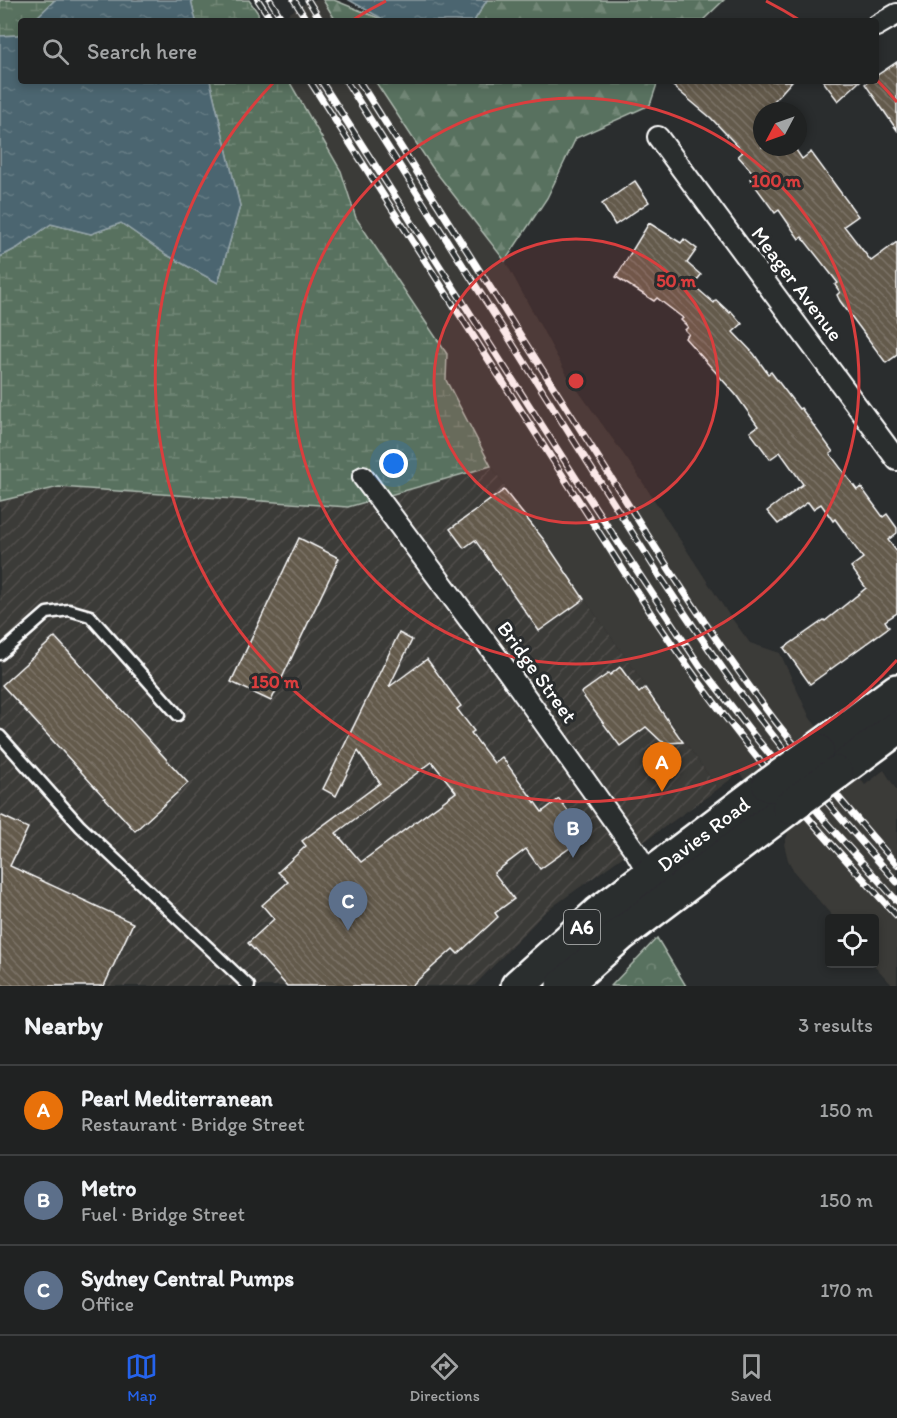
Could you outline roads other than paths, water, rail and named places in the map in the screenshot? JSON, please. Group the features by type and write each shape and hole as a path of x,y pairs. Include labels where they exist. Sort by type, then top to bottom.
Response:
{"highway":[{"name":"Davies Road","path":"518,986 586,924 656,887 826,761 897,691"},
{"name":"Davies Road","path":"826,761 897,728"},
{"name":"Davies Road","path":"563,986 614,939 656,887"}],"street":[{"path":"879,24 897,14"},
{"name":"Meager Avenue","path":"658,137 897,459"},
{"name":"Bridge Street","path":"363,477 514,681 656,887"}],"lane":[{"path":"0,654 47,613 69,610 90,616 178,715"},
{"path":"0,736 80,826 249,986"}],"water":[{"path":"55,0 191,0 195,18 36,18"},
{"path":"349,0 487,0 476,18 381,18"},
{"path":"18,35 18,84 211,84 240,206 218,283 167,255 121,223 91,234 51,224 0,257 0,36"}],"railway":[{"path":"258,0 270,18"},
{"path":"270,0 281,18"},
{"path":"294,0 305,18"},
{"path":"308,0 319,18"},
{"path":"312,84 673,646 765,767 820,832 897,916"},
{"path":"323,84 577,480 700,666 827,823 897,901"},
{"path":"348,84 699,635 783,748 897,882"},
{"path":"361,84 671,572 722,648 791,740 897,865"}],"place":[{"name":"Pearl Mediterranean","path":"662,792"},
{"name":"Metro","path":"573,858"},
{"name":"Sydney Central Pumps","path":"348,931"}]}
